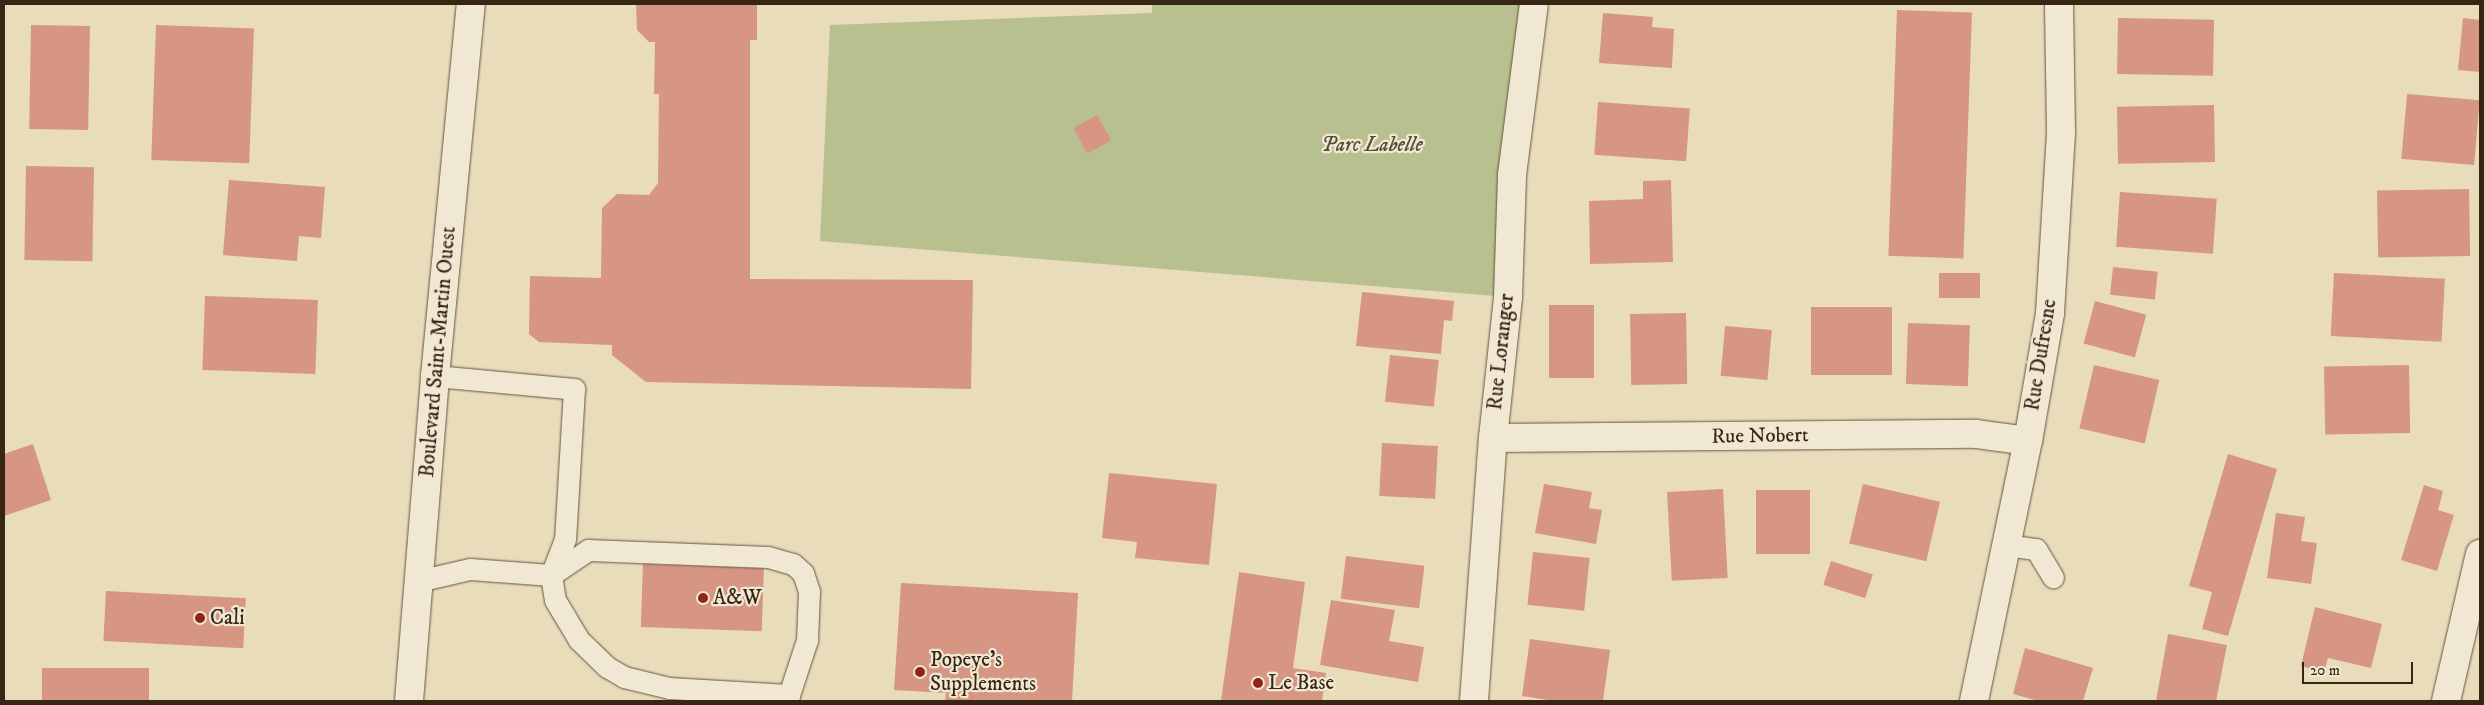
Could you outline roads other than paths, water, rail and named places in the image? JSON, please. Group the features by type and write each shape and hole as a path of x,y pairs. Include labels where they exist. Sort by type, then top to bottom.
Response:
{"street":[{"name":"Boulevard Saint-Martin Ouest","path":"409,701 435,376 471,4"},
{"name":"Rue Loranger","path":"1474,701 1493,438 1508,296 1512,175 1534,4"},
{"name":"Rue Dufresne","path":"1974,701 2028,441 2050,313 2061,132 2059,4"},
{"name":"Rue Nobert","path":"1493,438 1976,434 2028,441"},
{"path":"2446,701 2474,611 2480,554"}],"lane":[{"path":"418,581 470,569 550,575 588,550 768,557 793,564 808,582 807,640 788,698 669,688 624,677 607,667 579,640 555,600 550,575 565,539 574,388 435,376"},
{"path":"2006,545 2036,549 2053,577"}],"place":[{"name":"A&W","path":"703,598"},
{"name":"Cali","path":"200,618"},
{"name":"Popeye's Supplements","path":"920,672"},
{"name":"Le Base","path":"1258,683"}],"park label":[{"name":"Parc Labelle","path":"1372,145"}]}
